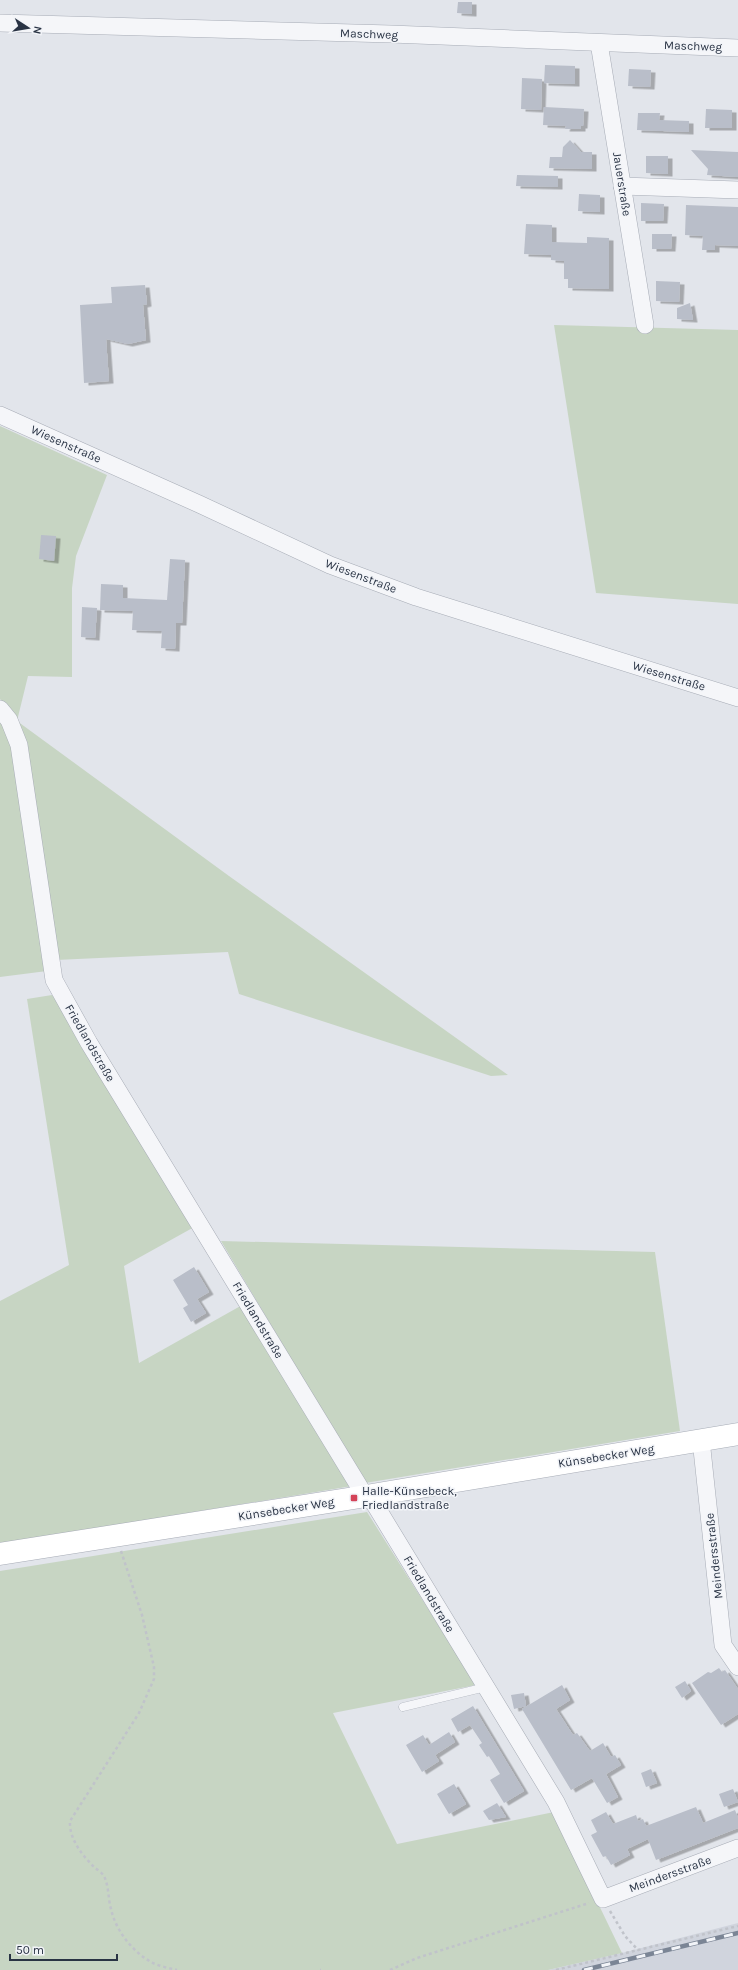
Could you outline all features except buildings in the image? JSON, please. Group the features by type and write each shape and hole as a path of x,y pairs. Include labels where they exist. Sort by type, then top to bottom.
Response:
{"street":[{"name":"Maschweg","path":"0,23 383,34 738,48"},
{"name":"Jauerstraße","path":"599,43 645,325"},
{"path":"622,186 738,190"},
{"name":"Wiesenstraße","path":"0,415 199,504 330,565 416,597 738,698"},
{"name":"Friedlandstraße","path":"0,709 8,720 19,745 54,980 93,1050 365,1496 374,1503 556,1802 603,1899"},
{"name":"Künsebecker Weg","path":"0,1554 365,1496 738,1434"},
{"name":"Meindersstraße","path":"701,1440 723,1645 738,1667"},
{"name":"Meindersstraße","path":"603,1899 738,1848"}],"lane":[{"path":"403,1707 486,1687"}],"path":[{"path":"120,1551 142,1615 154,1667 154,1679 138,1713 70,1821 69,1830 72,1838 83,1853 104,1876 112,1914 117,1927 128,1943 151,1962 177,1970"},
{"path":"390,1970 417,1958 603,1899 625,1936 638,1950"},
{"path":"556,1970 738,1926"}],"shaded area":[{"path":"738,1923 738,1970 548,1970 622,1953"}],"green space":[{"path":"554,325 738,330 738,604 596,593"},
{"path":"0,426 107,475 76,556 72,588 72,677 28,676 17,721 0,699"},
{"path":"0,720 11,739 47,971 0,977"},
{"path":"17,721 229,876 508,1075 491,1076 239,994 228,952 56,960"},
{"path":"52,995 89,1043 196,1226 124,1266 139,1363 244,1304 352,1486 0,1544 0,1301 69,1265 27,999"},
{"path":"221,1241 655,1252 680,1431 365,1483"},
{"path":"367,1512 476,1685 333,1713 397,1844 554,1812 622,1953 548,1970 0,1970 0,1571"}],"railway":[{"path":"584,1970 738,1933"}],"place":[{"name":"Halle-Künsebeck, Friedlandstraße","path":"354,1498"}]}
